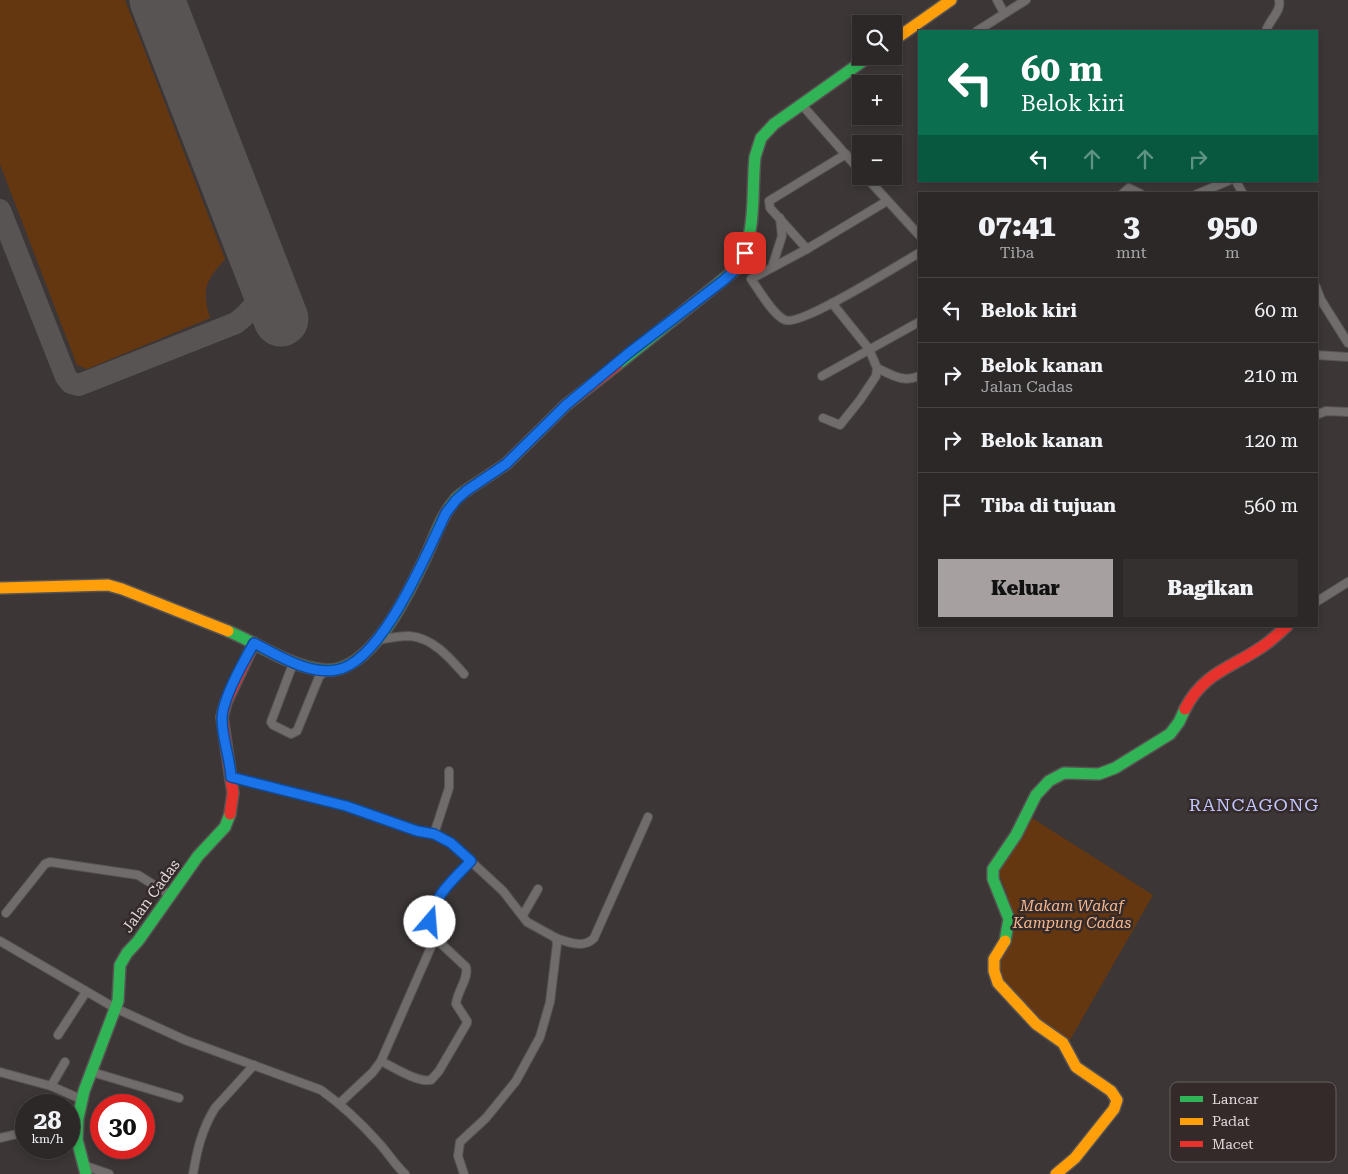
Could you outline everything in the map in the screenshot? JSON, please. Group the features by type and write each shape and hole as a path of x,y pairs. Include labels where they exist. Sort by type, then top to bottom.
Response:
{"street":[{"path":"902,34 951,0"},
{"path":"997,0 1004,13"},
{"path":"978,30 1026,0"},
{"path":"1266,30 1270,21 1279,10 1281,5 1279,0"},
{"path":"0,588 108,585 254,643 295,664 325,671 338,670 354,662 378,640 396,612 446,513 456,500 506,464 566,405 735,270 748,244 754,201 754,161 758,144 770,128 858,65"},
{"path":"802,105 852,161"},
{"path":"807,249 770,208 769,201 846,154"},
{"path":"1202,192 1226,182"},
{"path":"873,185 918,233"},
{"path":"1125,192 1130,188 1137,192"},
{"path":"887,201 807,249 772,267 747,277 776,314 784,320 794,321 832,303 918,253"},
{"path":"772,267 782,236 780,218"},
{"path":"1318,292 1348,342"},
{"path":"832,303 869,349 878,368 901,379 908,380 918,376"},
{"path":"822,376 918,323"},
{"path":"1318,355 1348,358"},
{"path":"823,418 836,425 840,425 876,376 878,368"},
{"path":"1318,414 1326,412 1348,412"},
{"path":"1318,601 1348,582"},
{"path":"1056,1174 1075,1158 1114,1109 1117,1100 1111,1091 1076,1067 1063,1044 1036,1024 998,983 994,970 994,959 1005,944 1009,919 993,879 993,868 1012,843 1032,802 1048,782 1057,776 1071,771 1108,772 1170,734 1178,725 1202,683 1266,644 1286,627"},
{"path":"378,640 409,636 427,641 450,658 464,674"},
{"name":"Jalan Cadas","path":"80,1108 84,1091 119,994 118,971 122,960 198,856 225,827 232,806 231,777 222,723 223,711 254,643"},
{"path":"295,664 291,669 271,722 273,725 291,734 297,731 319,677 325,671"},
{"path":"434,834 449,788 449,771"},
{"path":"231,777 346,806 417,831 434,834 451,843 503,891 533,927 556,938 584,944 594,938 648,817"},
{"path":"381,1061 410,1076 424,1081 431,1080 439,1071 467,1023 456,1004 457,996 467,973 466,967 435,938 430,922 435,902 471,861"},
{"path":"6,913 42,867 50,862 138,875 170,895"},
{"path":"523,915 538,889"},
{"path":"340,1103 373,1072 381,1061 435,938"},
{"path":"464,1174 458,1156 460,1142 486,1118 516,1081 540,1037 550,1002 558,944 556,938"},
{"path":"0,941 115,1008 185,1040 321,1090 340,1103 377,1140 405,1174"},
{"path":"58,1036 86,992"},
{"path":"51,1086 65,1062"},
{"path":"193,1174 197,1147 210,1116 254,1065"},
{"path":"0,1072 51,1086 83,1100"},
{"path":"92,1072 179,1098"},
{"path":"0,1138 15,1135"},
{"name":"Jalan Cadas","path":"80,1153 86,1170"},
{"path":"86,1170 109,1174"}],"green space":[{"path":"0,0 125,0 225,259 213,273 207,286 206,299 210,318 87,369 77,365 0,164"},
{"name":"Makam Wakaf Kampung Cadas","path":"1029,816 1153,895 1070,1040 1033,1017 1002,983 997,959 1012,928 1007,893 995,865"}],"taxiway":[{"path":"0,210 66,377 71,383 79,385 236,323 253,307 261,289 263,273"}],"runway":[{"path":"157,0 281,319"}],"traffic: fast":[{"path":"617,365 735,270 747,243 750,229 755,157 761,138 774,124 857,65"},
{"path":"228,631 286,659 310,668 323,670 341,668 357,659 373,645 387,628 410,588 446,512 456,499 467,490"},
{"path":"1005,941 1009,919 993,879 993,869 1016,835 1036,795 1049,781 1064,773 1099,774 1115,768 1170,734 1179,722 1185,709"},
{"path":"86,1174 77,1140 78,1118 84,1091 118,1001 120,965 198,856 225,827 230,814"}],"traffic: slow":[{"path":"902,34 951,0"},
{"path":"0,588 108,585 228,631"},
{"path":"1005,941 994,959 994,971 998,983 1036,1024 1063,1043 1076,1067 1111,1091 1117,1100 1114,1109 1075,1158 1056,1174"}],"traffic: jam":[{"path":"467,490 506,464 566,405 617,365"},
{"path":"1185,709 1201,686 1221,671 1266,644 1286,627"},
{"path":"230,814 233,793 222,717 226,702 254,643"}],"district":[{"name":"RANCAGONG","path":"1254,805"}],"route":[{"path":"430,922 435,902 471,861 451,843 434,834 417,831 346,806 231,777 222,717 226,702 241,668 254,643 295,664 325,671 338,670 354,662 364,654 378,640 396,612 446,513 456,500 525,448 545,424 630,352 724,280 735,270 745,253"}]}
